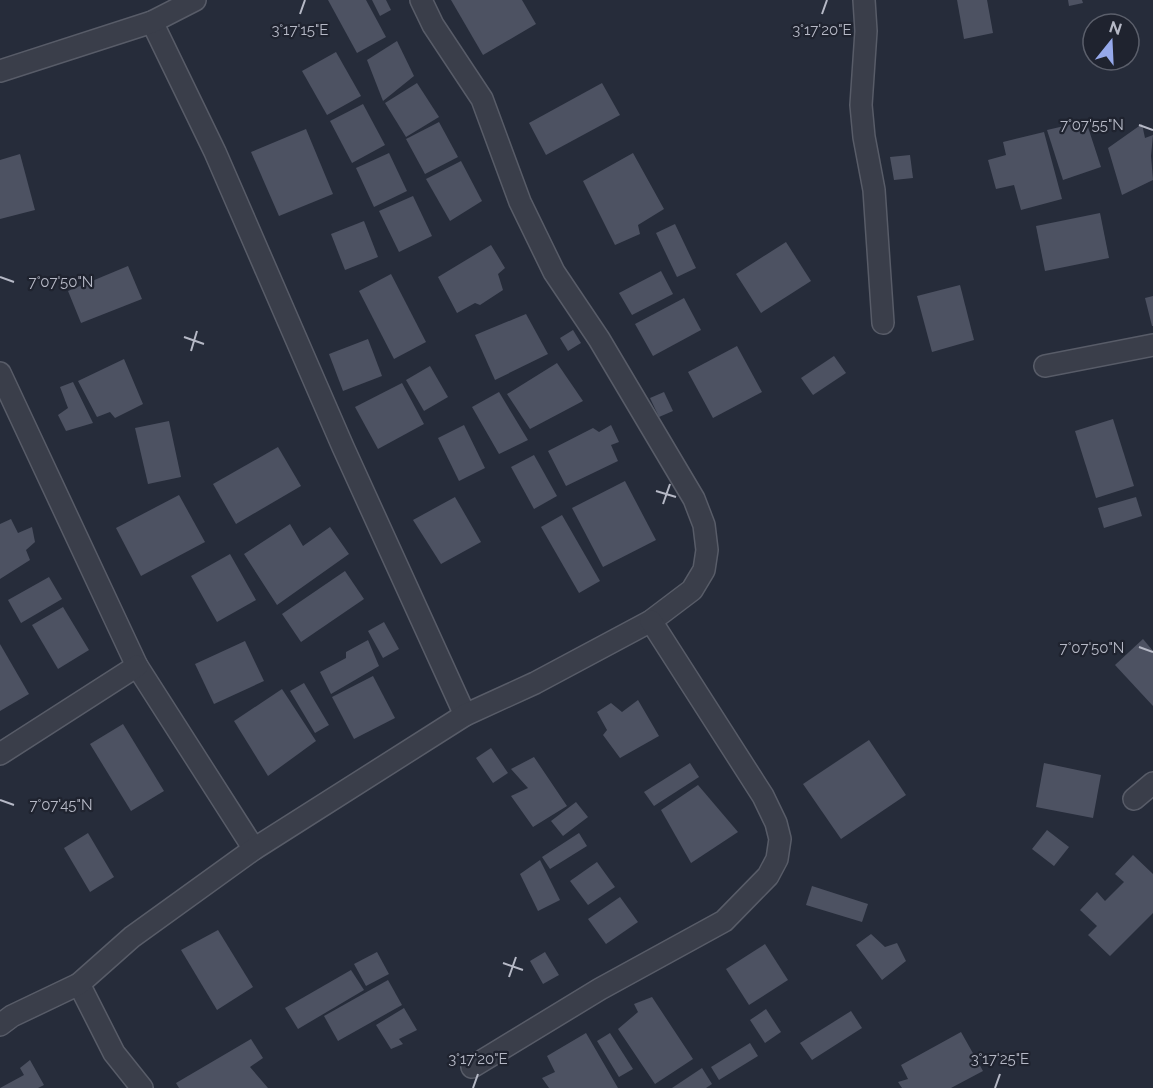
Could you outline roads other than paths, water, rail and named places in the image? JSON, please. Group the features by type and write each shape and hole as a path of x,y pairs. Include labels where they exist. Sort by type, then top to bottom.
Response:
{"street":[{"path":"0,71 152,22 195,0"},
{"path":"0,1025 12,1016 80,984 132,937 254,849 465,715 535,683 651,621 692,590 704,570 708,550 704,525 694,499 605,348 554,272 520,202 482,99 434,25 421,0"},
{"path":"864,0 866,31 861,105 864,137 874,189 883,323"},
{"path":"152,22 215,152 343,447 465,715"},
{"path":"1045,366 1153,345"},
{"path":"0,373 137,666 254,849"},
{"path":"472,1068 600,989 723,921 768,876 777,859 780,839 776,823 763,796 651,621"},
{"path":"0,754 137,666"},
{"path":"1134,799 1153,783"},
{"path":"80,984 114,1053 142,1088"}]}
